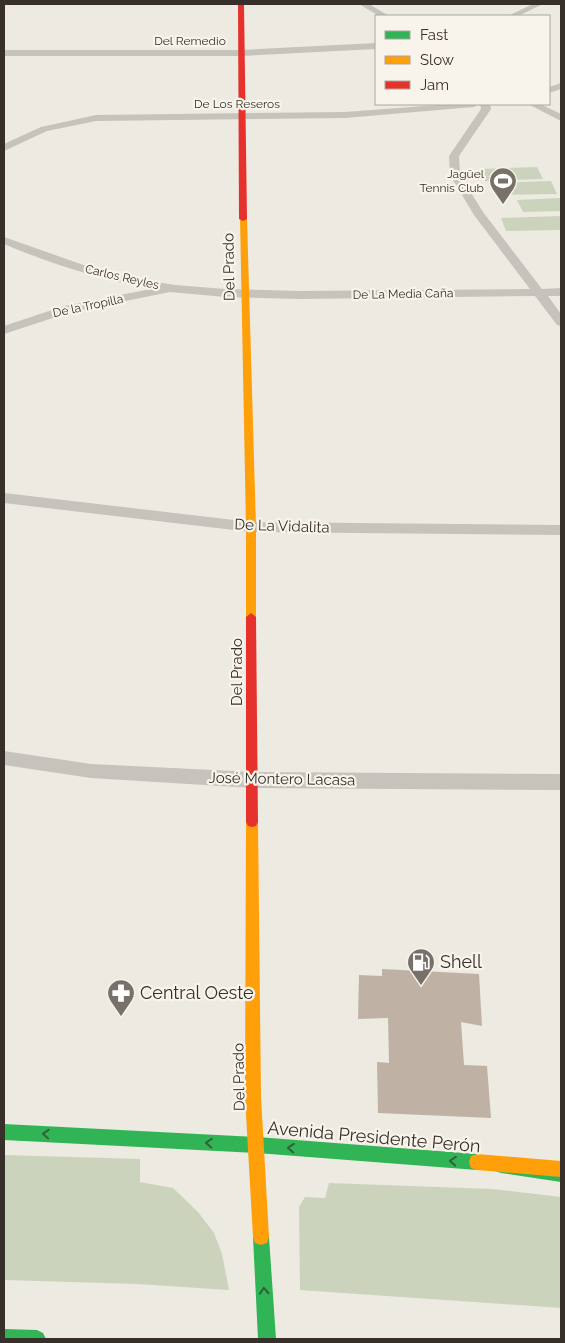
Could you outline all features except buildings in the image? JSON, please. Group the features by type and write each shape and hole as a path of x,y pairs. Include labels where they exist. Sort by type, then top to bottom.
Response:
{"main road":[{"name":"Del Prado","path":"241,4 244,294 251,527 253,1097 267,1339"},
{"name":"Avenida Presidente Perón","path":"4,1132 257,1145 561,1169"},
{"path":"502,1165 561,1174"},
{"path":"4,1338 37,1339"}],"street":[{"path":"363,4 383,15"},
{"path":"514,15 539,4"},
{"name":"Del Remedio","path":"4,53 242,53 375,46"},
{"path":"550,90 561,86"},
{"path":"550,90 561,92"},
{"name":"De Los Reseros","path":"4,148 44,129 96,118 242,118 386,113 464,105"},
{"path":"485,105 486,109 454,156 455,175 478,213 537,293 561,322"},
{"path":"535,105 561,118"},
{"name":"Carlos Reyles","path":"4,240 32,252 96,272 173,289 244,294"},
{"name":"De la Tropilla","path":"4,330 68,309 173,289"},
{"name":"De La Media Caña","path":"244,294 561,292"},
{"name":"De La Vidalita","path":"4,498 251,527 561,530"},
{"name":"José Montero Lacasa","path":"4,758 91,771 253,780 561,782"}],"green space":[{"path":"537,167 543,179 485,181 480,169"},
{"path":"551,181 557,194 498,195 493,183"},
{"path":"561,198 561,211 523,212 517,200"},
{"path":"561,216 561,230 506,231 501,218"},
{"path":"4,1155 140,1159 140,1182 173,1188 198,1212 214,1233 222,1254 229,1290 137,1284 4,1280"},
{"path":"329,1183 492,1189 561,1197 561,1308 300,1290 299,1207 305,1197 325,1198"}],"traffic: fast":[{"path":"4,1132 257,1145 477,1162"},
{"path":"501,1165 561,1174"},
{"path":"261,1237 267,1339"},
{"path":"4,1338 37,1339"}],"traffic: slow":[{"path":"243,219 251,527 251,617"},
{"path":"252,822 253,1097 261,1237"},
{"path":"477,1162 561,1169"}],"traffic: jam":[{"path":"241,4 243,219"},
{"path":"251,617 252,822"}],"place":[{"name":"Jagüel Tennis Club","path":"503,205"},
{"name":"Shell","path":"421,986"},
{"name":"Central Oeste","path":"121,1017"}]}
